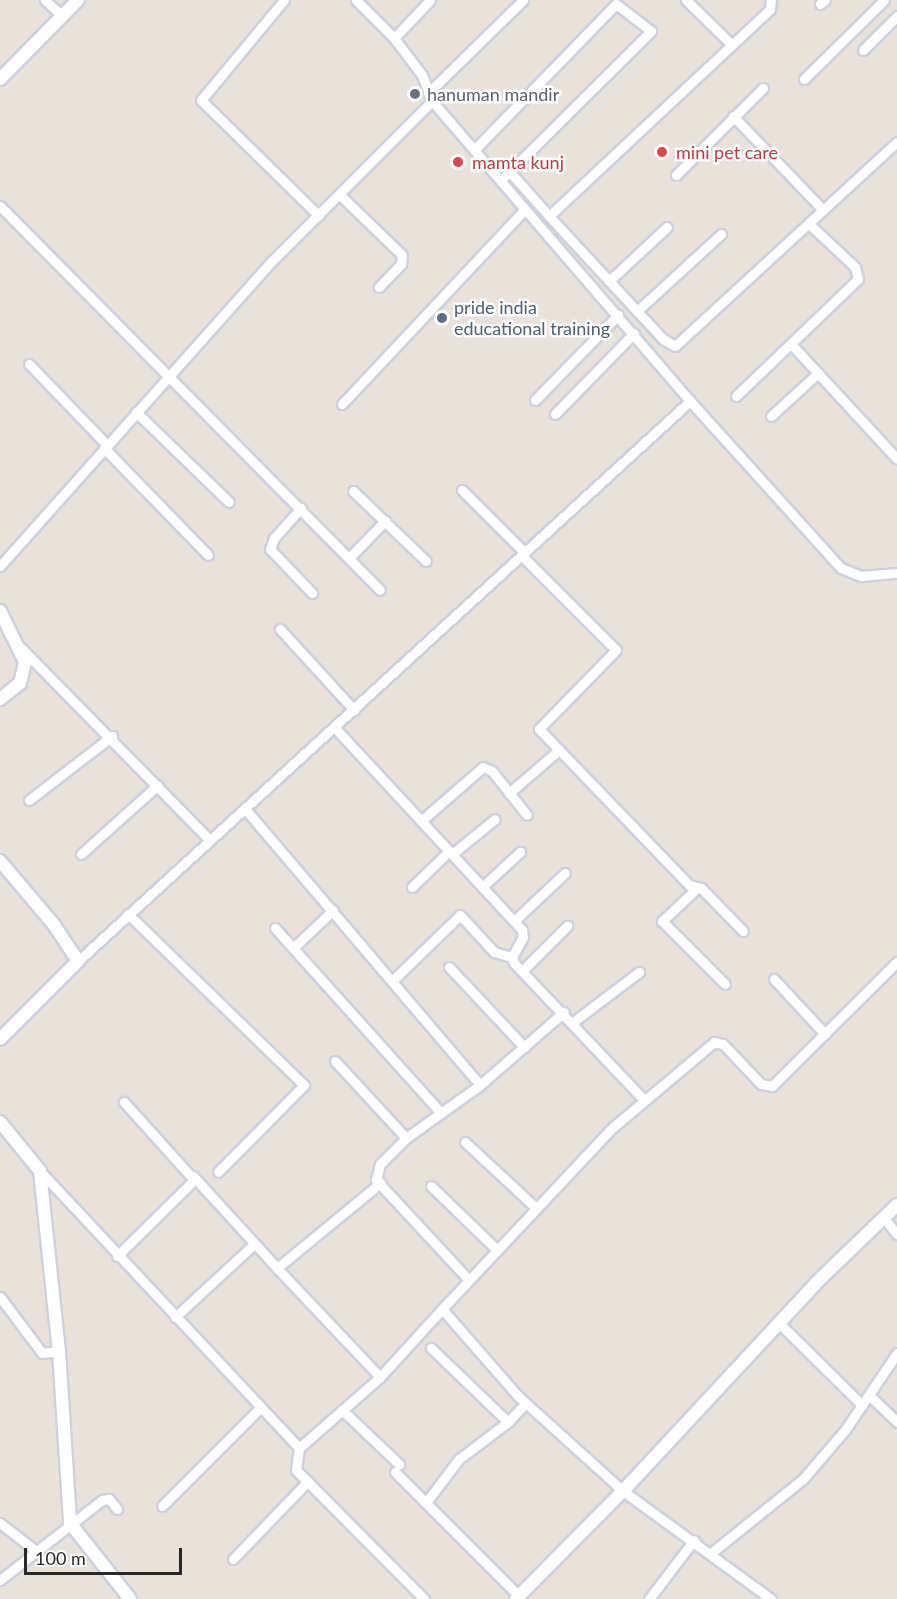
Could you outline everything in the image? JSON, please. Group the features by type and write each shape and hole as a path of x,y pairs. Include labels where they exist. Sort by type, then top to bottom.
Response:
{"street":[{"path":"45,0 62,16"},
{"path":"0,79 78,0"},
{"path":"284,0 201,100 319,216"},
{"path":"356,0 394,38 422,75 430,97 525,209 634,333 690,401 836,562 852,575 897,573"},
{"path":"394,38 430,0"},
{"path":"0,566 271,262 340,195 523,0"},
{"path":"686,0 732,45"},
{"path":"549,216 772,7 771,0"},
{"path":"804,79 884,0"},
{"path":"476,149 616,4 651,31 501,180"},
{"path":"863,50 897,16"},
{"path":"676,175 763,88"},
{"path":"733,116 823,210"},
{"path":"510,172 663,339 678,345 897,142"},
{"path":"340,195 402,255 400,264 379,287"},
{"path":"0,206 380,590"},
{"path":"342,404 525,209"},
{"path":"736,396 860,276 808,223"},
{"path":"609,281 667,227"},
{"path":"637,311 721,234"},
{"path":"535,400 618,315"},
{"path":"555,414 634,333"},
{"path":"791,344 897,459"},
{"path":"29,364 208,555"},
{"path":"771,416 818,373"},
{"path":"0,1039 128,914 246,810 690,401"},
{"path":"136,412 229,502"},
{"path":"462,490 616,650 539,724 559,750 696,889"},
{"path":"353,491 426,561"},
{"path":"301,508 274,538 270,549 312,593"},
{"path":"349,558 385,521"},
{"path":"0,611 20,647 112,736 210,840"},
{"path":"280,629 354,710"},
{"path":"0,699 25,674 20,647"},
{"path":"335,728 514,921 524,935 512,957"},
{"path":"29,800 112,736"},
{"path":"509,793 559,750"},
{"path":"421,821 483,767 527,815"},
{"path":"81,854 158,785"},
{"path":"246,810 480,1085"},
{"path":"412,887 450,853 495,819"},
{"path":"482,887 520,852"},
{"path":"0,861 54,925 78,961"},
{"path":"514,921 565,873"},
{"path":"725,984 662,921 696,889 701,888 743,932"},
{"path":"293,948 333,910"},
{"path":"128,914 304,1085 218,1172"},
{"path":"393,980 460,915 496,954 512,957 522,971 564,1012 642,1099"},
{"path":"522,971 567,926"},
{"path":"275,928 441,1113"},
{"path":"424,1599 296,1470 299,1448 380,1377 496,1250 642,1099 717,1041 761,1084 772,1086 897,962"},
{"path":"448,967 524,1047"},
{"path":"573,1022 639,972"},
{"path":"774,979 825,1034"},
{"path":"469,1280 376,1180 380,1164 406,1138 480,1085 564,1012"},
{"path":"335,1061 406,1138"},
{"path":"124,1102 380,1377"},
{"path":"0,1122 40,1171 117,1256 299,1448"},
{"path":"465,1142 536,1208"},
{"path":"40,1171 59,1351 70,1523 130,1599"},
{"path":"117,1256 192,1183 194,1176"},
{"path":"278,1269 280,1263 380,1183"},
{"path":"431,1186 496,1250"},
{"path":"342,1410 518,1598 623,1491 779,1323 897,1204"},
{"path":"884,1217 897,1234"},
{"path":"175,1317 254,1244"},
{"path":"0,1297 42,1353 59,1351"},
{"path":"442,1308 526,1403 623,1491 694,1540 771,1599"},
{"path":"779,1323 862,1404"},
{"path":"431,1348 508,1422"},
{"path":"711,1553 803,1479 869,1395 897,1353"},
{"path":"869,1395 897,1422"},
{"path":"427,1501 459,1459 508,1422 526,1403"},
{"path":"162,1506 261,1407"},
{"path":"233,1559 308,1481"},
{"path":"0,1580 70,1523 105,1498 117,1509"},
{"path":"0,1523 36,1551"},
{"path":"649,1599 694,1540"}],"place":[{"name":"hanuman mandir","path":"415,94"},
{"name":"mini pet care","path":"662,152"},
{"name":"mamta kunj","path":"458,162"},
{"name":"pride india educational training","path":"442,318"}]}
